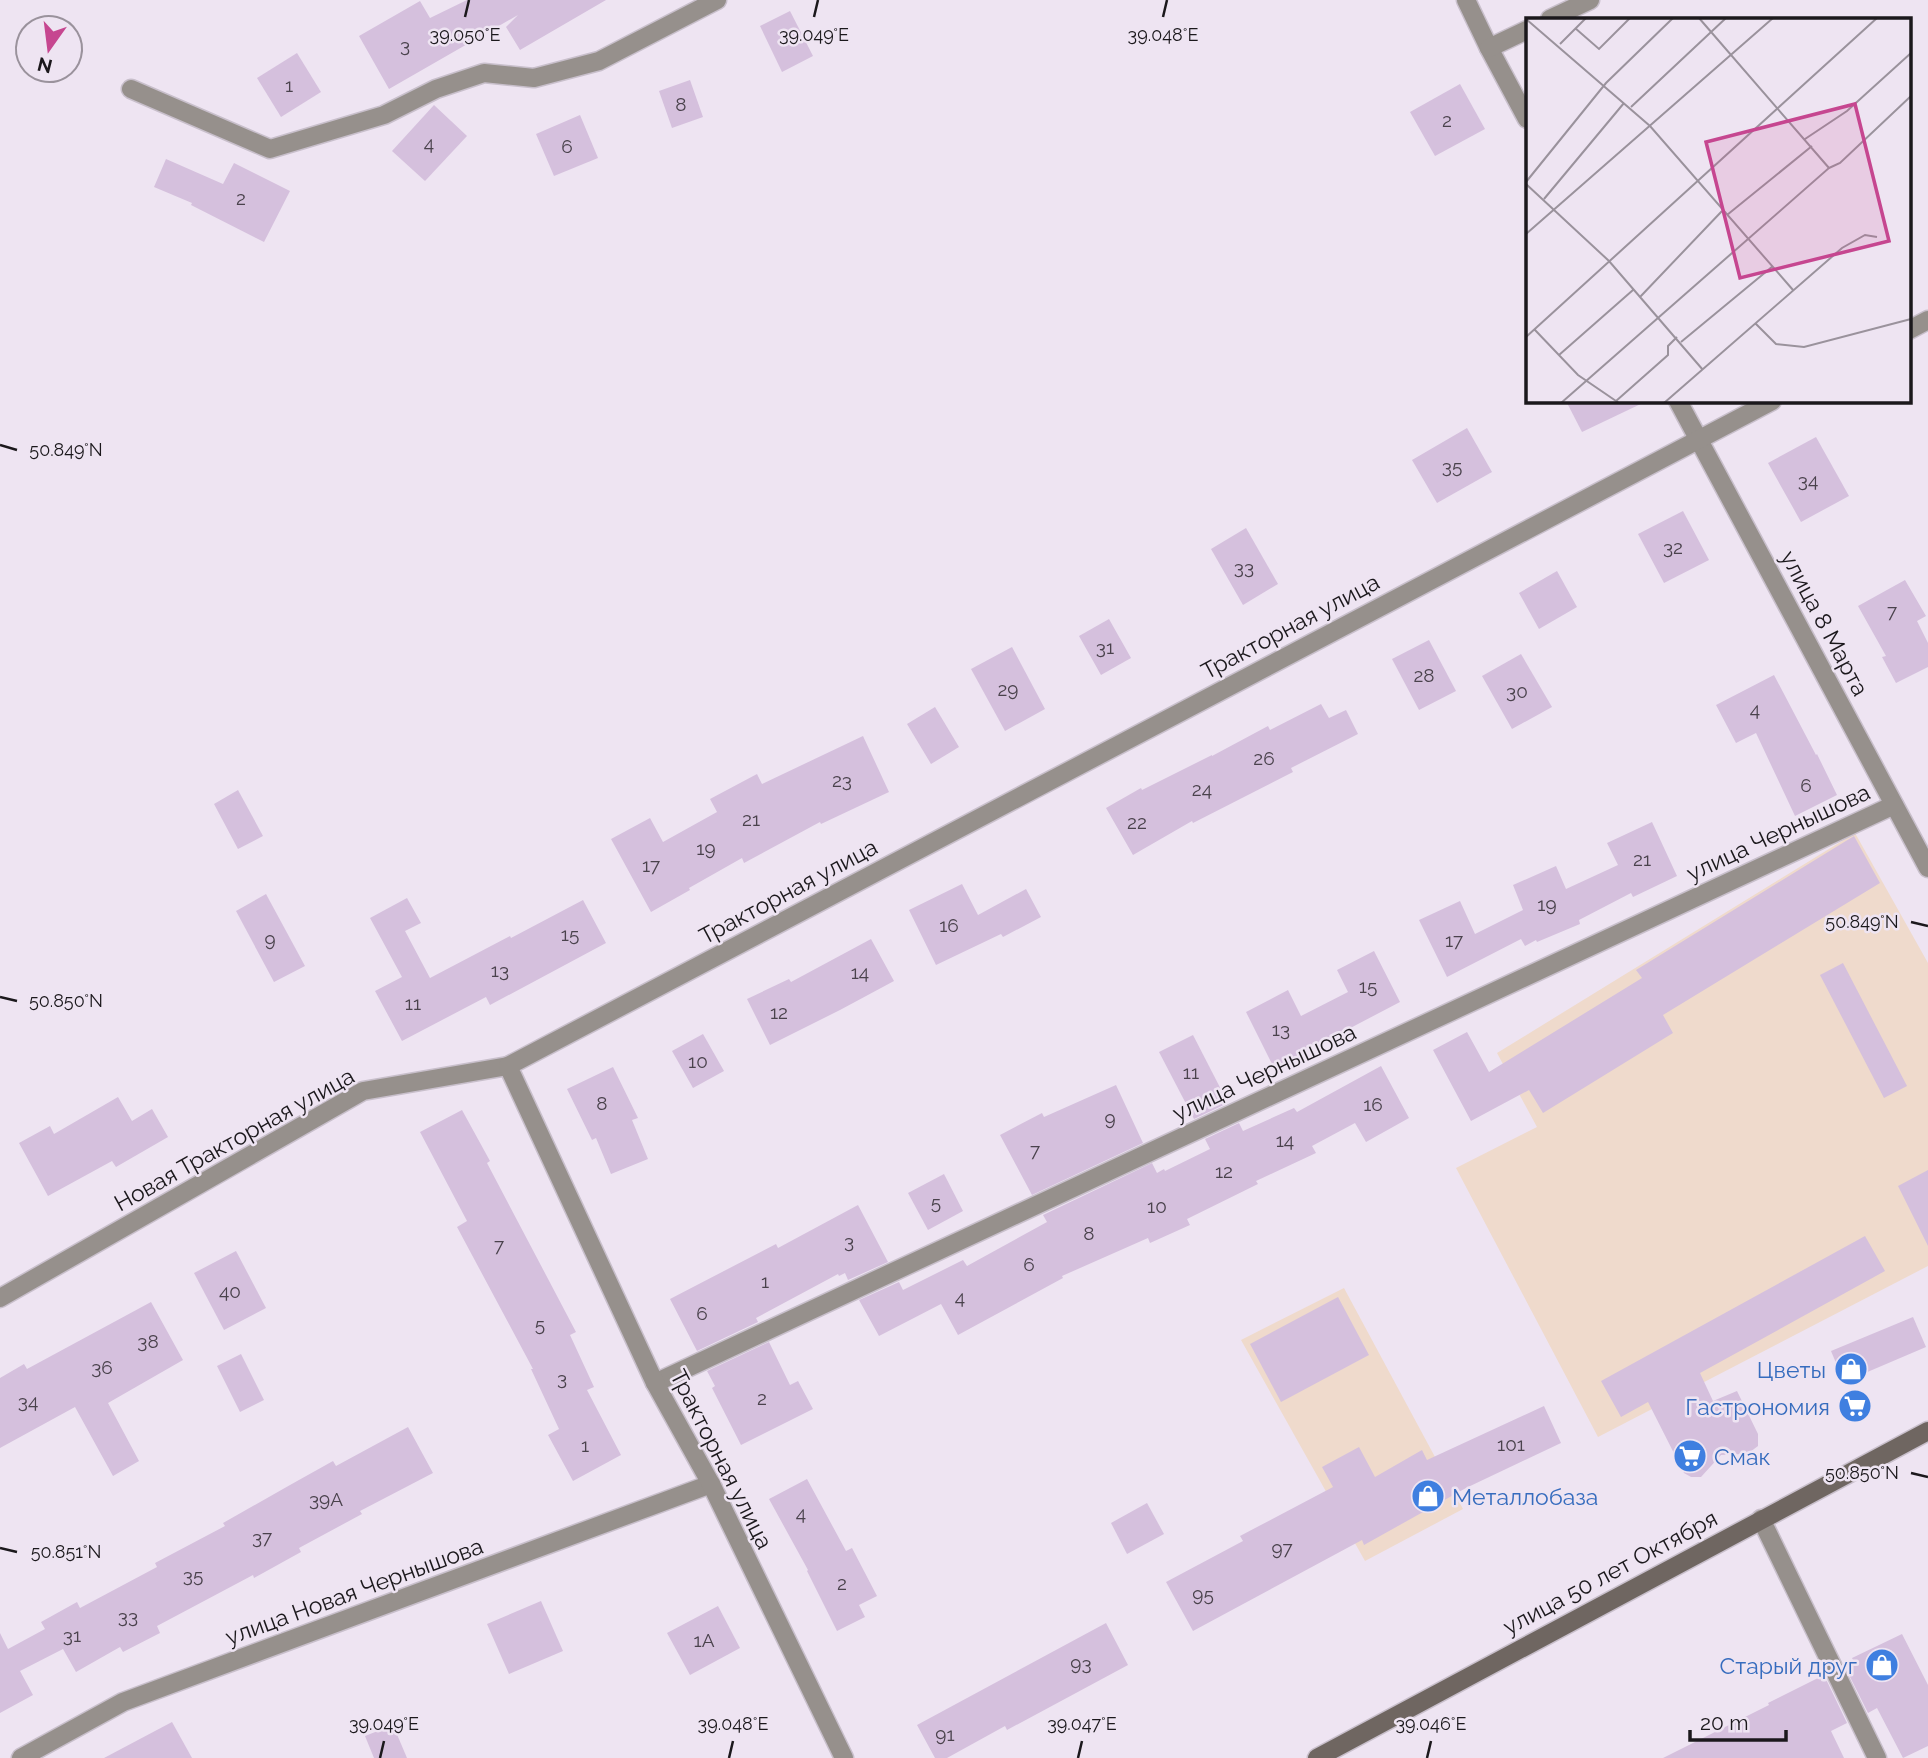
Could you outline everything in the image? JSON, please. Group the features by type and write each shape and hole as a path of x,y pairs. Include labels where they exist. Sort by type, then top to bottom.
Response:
{"main road":[{"name":"улица 50 лет Октября","path":"1317,1758 1928,1431"}],"street":[{"path":"131,89 270,149 384,116 436,89 484,73 534,78 599,61 717,0"},
{"path":"1466,0 1526,117"},
{"path":"1552,18 1590,0"},
{"path":"1489,48 1526,30"},
{"path":"1910,329 1928,320"},
{"name":"улица 8 Марта","path":"1679,402 1928,868"},
{"name":"Тракторная улица","path":"844,1758 711,1484 655,1383 508,1066 1770,402"},
{"name":"улица Чернышова","path":"655,1383 1894,805"},
{"name":"Новая Тракторная улица","path":"0,1298 363,1091 508,1066"},
{"name":"улица Новая Чернышова","path":"21,1758 123,1702 711,1484"},
{"path":"1762,1519 1877,1758"}],"shaded area":[{"path":"1855,833 1928,963 1928,1266 1598,1437 1456,1168 1537,1127 1497,1053"},
{"path":"1344,1288 1463,1509 1365,1561 1241,1340"}],"building":[{"path":"467,0 606,0 520,50 506,27 518,15 389,89 359,36 420,1 430,18"},
{"path":"790,11 813,56 782,72 760,26"},
{"path":"297,53 321,92 281,117 257,78"},
{"path":"690,80 703,117 672,128 659,91"},
{"path":"1460,84 1485,129 1435,156 1410,112"},
{"path":"434,105 467,136 425,181 392,151"},
{"path":"580,115 598,158 554,176 536,134"},
{"path":"166,159 223,184 234,163 290,191 264,242 191,205 192,203 154,187"},
{"path":"1567,402 1645,402 1582,432"},
{"path":"1467,428 1492,472 1437,503 1412,460"},
{"path":"1816,437 1849,496 1801,522 1768,463"},
{"path":"1683,511 1709,560 1664,583 1638,534"},
{"path":"1246,528 1278,584 1243,605 1211,549"},
{"path":"1557,571 1577,607 1539,629 1519,593"},
{"path":"1905,580 1926,616 1917,621 1928,643 1928,667 1896,683 1882,657 1886,656 1858,606"},
{"path":"1109,619 1131,658 1101,675 1079,636"},
{"path":"1429,640 1456,691 1419,710 1392,659"},
{"path":"1012,647 1045,709 1005,731 971,669"},
{"path":"1521,654 1552,707 1512,729 1482,676"},
{"path":"1774,675 1837,795 1795,816 1756,733 1736,743 1716,705"},
{"path":"1321,704 1329,718 1346,710 1358,734 1291,768 1293,772 1193,823 1192,821 1133,855 1106,808 1268,726 1270,730"},
{"path":"935,707 959,747 931,764 907,724"},
{"path":"863,736 889,792 821,824 820,822 744,863 742,858 651,912 611,839 650,818 663,842 717,812 710,799 757,774 762,784"},
{"path":"238,790 263,836 238,849 214,804"},
{"path":"1652,822 1677,876 1633,897 1631,893 1579,920 1580,924 1537,942 1536,940 1525,946 1521,939 1447,977 1419,920 1460,901 1475,934 1523,910 1513,885 1556,866 1566,889 1618,865 1607,843"},
{"path":"1854,836 1880,883 1663,1015 1673,1033 1543,1113 1529,1090 1471,1121 1433,1050 1467,1032 1489,1072 1642,978 1636,970"},
{"path":"962,884 978,915 1026,889 1041,917 1003,937 1001,934 936,965 909,910"},
{"path":"266,894 305,966 274,982 236,911"},
{"path":"407,898 421,923 405,931 430,978 583,900 606,943 490,1005 486,997 402,1041 375,991 402,977 370,918"},
{"path":"871,939 894,981 770,1045 747,999 789,979 791,982"},
{"path":"1374,951 1400,1002 1274,1068 1246,1012 1288,990 1301,1016 1348,992 1337,970"},
{"path":"1843,963 1907,1086 1884,1098 1820,975"},
{"path":"703,1034 724,1071 693,1088 672,1051"},
{"path":"1193,1035 1228,1103 1194,1119 1159,1052"},
{"path":"1381,1066 1409,1118 1366,1142 1355,1123 1312,1146 1316,1153 1256,1181 1258,1184 1187,1219 1190,1225 1150,1243 1148,1238 1062,1276 1063,1278 958,1335 941,1304 879,1336 859,1300 899,1282 903,1290 963,1260 967,1266 1047,1222 1043,1215 1152,1163 1157,1173 1164,1169 1165,1171 1210,1149 1205,1139 1239,1123 1243,1131 1294,1108 1297,1112"},
{"path":"613,1067 638,1118 632,1120 648,1159 611,1174 596,1138 592,1140 567,1089"},
{"path":"1116,1085 1143,1143 1032,1195 1000,1135 1042,1113 1044,1117"},
{"path":"118,1097 132,1121 152,1109 168,1137 116,1167 112,1161 48,1196 19,1143 50,1126 54,1134"},
{"path":"462,1110 576,1332 570,1335 594,1387 587,1390 621,1455 573,1481 548,1435 559,1429 533,1369 457,1227 467,1221 420,1132"},
{"path":"1928,1170 1928,1246 1898,1186"},
{"path":"944,1174 963,1211 928,1230 908,1193"},
{"path":"858,1205 888,1262 848,1280 845,1273 839,1276 838,1274 756,1318 758,1322 697,1351 670,1299 776,1244 778,1248"},
{"path":"1865,1236 1885,1271 1700,1373 1713,1401 1737,1391 1758,1434 1758,1446 1750,1452 1721,1455 1701,1477 1691,1477 1684,1473 1648,1402 1621,1417 1601,1381"},
{"path":"236,1251 266,1308 224,1330 194,1273"},
{"path":"1338,1297 1369,1355 1281,1402 1250,1344"},
{"path":"151,1302 183,1360 108,1403 139,1461 113,1476 75,1407 0,1448 0,1378 24,1364 27,1369"},
{"path":"1913,1317 1926,1347 1844,1382 1831,1351"},
{"path":"769,1342 790,1385 798,1381 813,1409 741,1445 712,1388 715,1386 707,1371"},
{"path":"241,1354 264,1400 240,1412 217,1366"},
{"path":"1544,1406 1561,1443 1466,1488 1364,1545 1362,1540 1193,1631 1166,1582 1243,1541 1240,1536 1333,1487 1322,1467 1359,1447 1375,1477 1422,1450 1427,1460"},
{"path":"408,1427 433,1473 360,1511 362,1514 299,1548 301,1552 157,1626 160,1633 123,1652 120,1647 76,1672 63,1649 20,1671 33,1695 0,1713 0,1633 8,1649 45,1629 41,1622 77,1602 80,1608 157,1567 155,1563 225,1526 223,1523 333,1461 336,1466"},
{"path":"807,1479 846,1551 852,1548 877,1596 859,1605 865,1617 837,1631 808,1570 769,1499"},
{"path":"1147,1503 1164,1534 1127,1554 1111,1523"},
{"path":"541,1601 563,1651 509,1674 487,1624"},
{"path":"718,1606 740,1648 690,1675 667,1633"},
{"path":"1106,1623 1128,1665 1007,1730 1005,1726 947,1758 935,1758 917,1725"},
{"path":"1902,1634 1928,1685 1928,1746 1903,1758 1877,1708 1868,1713 1844,1665 1853,1660 1852,1658"},
{"path":"1824,1675 1847,1723 1831,1731 1844,1758 1663,1758 1769,1705 1768,1703"},
{"path":"172,1722 192,1758 104,1758"},
{"path":"393,1725 407,1758 374,1758 365,1736"}],"place":[{"name":"Цветы","path":"1851,1369"},
{"name":"Гастрономия","path":"1855,1406"},
{"name":"Смак","path":"1690,1456"},
{"name":"Металлобаза","path":"1428,1496"},
{"name":"Старый друг","path":"1882,1665"}]}
